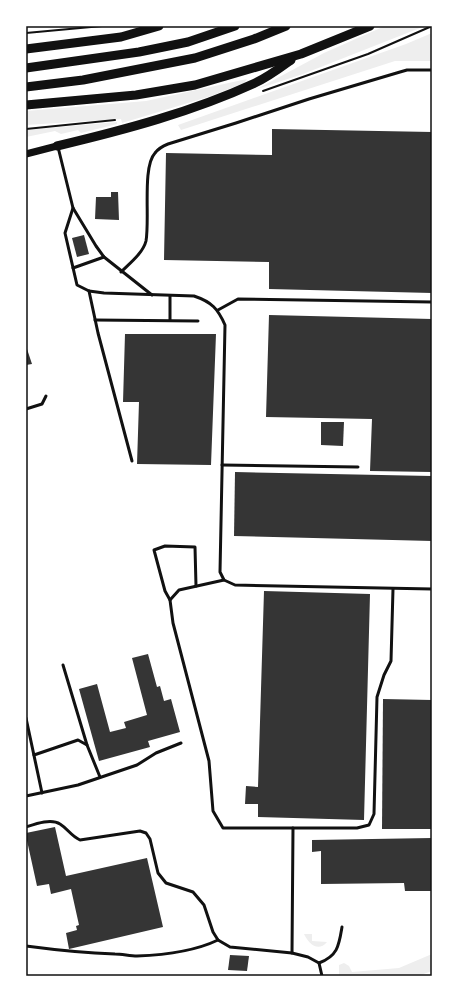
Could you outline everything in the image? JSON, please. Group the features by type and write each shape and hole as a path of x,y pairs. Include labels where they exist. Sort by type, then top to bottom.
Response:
{"highway":[{"path":"26,49 121,37 159,26"},
{"path":"26,68 139,52 188,42 235,26"},
{"path":"26,87 83,80 195,58 254,39 286,26"},
{"path":"26,105 136,95 195,85 301,54 370,26"},
{"path":"57,146 121,130 180,112 256,82 301,54"}],"street":[{"path":"26,154 57,146"}],"lane":[{"path":"121,272 137,256 145,242 148,213 148,168 155,153 161,148 173,142 407,70 432,70"},
{"path":"57,146 73,208 96,246 104,257 121,272 152,295"},
{"path":"73,208 65,233 77,285 89,291 104,294 194,296 201,298 218,310 225,325 220,572 224,580"},
{"path":"73,268 104,257"},
{"path":"89,291 95,320 132,461"},
{"path":"170,296 170,320"},
{"path":"218,310 238,299 432,302"},
{"path":"95,320 198,321"},
{"path":"26,409 42,404 46,396"},
{"path":"222,465 358,467"},
{"path":"196,586 195,547 165,546 154,550 165,591 170,600 172,623 209,761 213,811 223,828 357,828 369,825 374,814 377,697 384,675 391,661 393,589"},
{"path":"170,600 179,590 224,580 235,585 432,590"},
{"path":"63,665 87,745 100,777"},
{"path":"26,718 42,792"},
{"path":"34,755 78,740 87,745"},
{"path":"26,796 78,785 137,765 156,752 181,743"},
{"path":"26,827 49,821 59,823 72,836 80,840 133,831 140,831 146,834 150,839 158,873 166,883 193,892 204,905 213,932 218,940 230,947 292,953 308,957 319,963 322,976"},
{"path":"292,953 293,828"},
{"path":"319,963 328,959 338,948 342,927"},
{"path":"26,946 56,950 135,956 184,950 204,946 218,940"}],"path":[{"path":"26,33 102,26"}],"shaded area":[{"path":"385,26 425,26 303,74 257,89 324,53"},
{"path":"432,33 432,61 395,61 181,130 178,125 406,44"},
{"path":"247,79 244,83 211,96 122,123 121,119 26,125 26,111 146,101"},
{"path":"117,122 117,124 81,133 78,130 61,134 55,131 26,137 26,130"},
{"path":"304,934 312,934 312,941 327,942 320,947 314,946 308,941"},
{"path":"432,954 432,971 418,976 339,976 339,965 344,963 349,966 352,972 399,968"}],"building":[{"path":"272,129 432,132 432,293 269,289 269,262 164,260 166,153 272,155"},
{"path":"111,192 118,192 119,220 95,219 96,197 111,197"},
{"path":"84,235 89,254 77,257 72,238"},
{"path":"269,315 432,319 432,472 370,471 372,419 266,417"},
{"path":"125,334 216,334 211,465 137,464 139,402 123,402"},
{"path":"26,346 32,364 26,365"},
{"path":"321,422 344,422 343,446 321,445"},
{"path":"235,472 432,476 432,541 234,536"},
{"path":"264,591 370,594 364,820 258,817 258,804 245,804 246,786 258,787"},
{"path":"148,654 157,687 160,686 164,701 171,699 180,732 148,741 150,747 99,761 79,689 97,684 110,732 126,728 124,722 147,715 132,658"},
{"path":"383,699 432,700 432,829 382,829"},
{"path":"55,827 66,876 147,858 163,927 69,949 66,933 77,930 76,926 79,925 71,889 51,894 49,884 37,886 26,836 26,833"},
{"path":"432,838 432,891 405,891 404,883 321,884 321,851 312,852 312,840"},
{"path":"230,955 249,956 247,971 228,970"}]}
